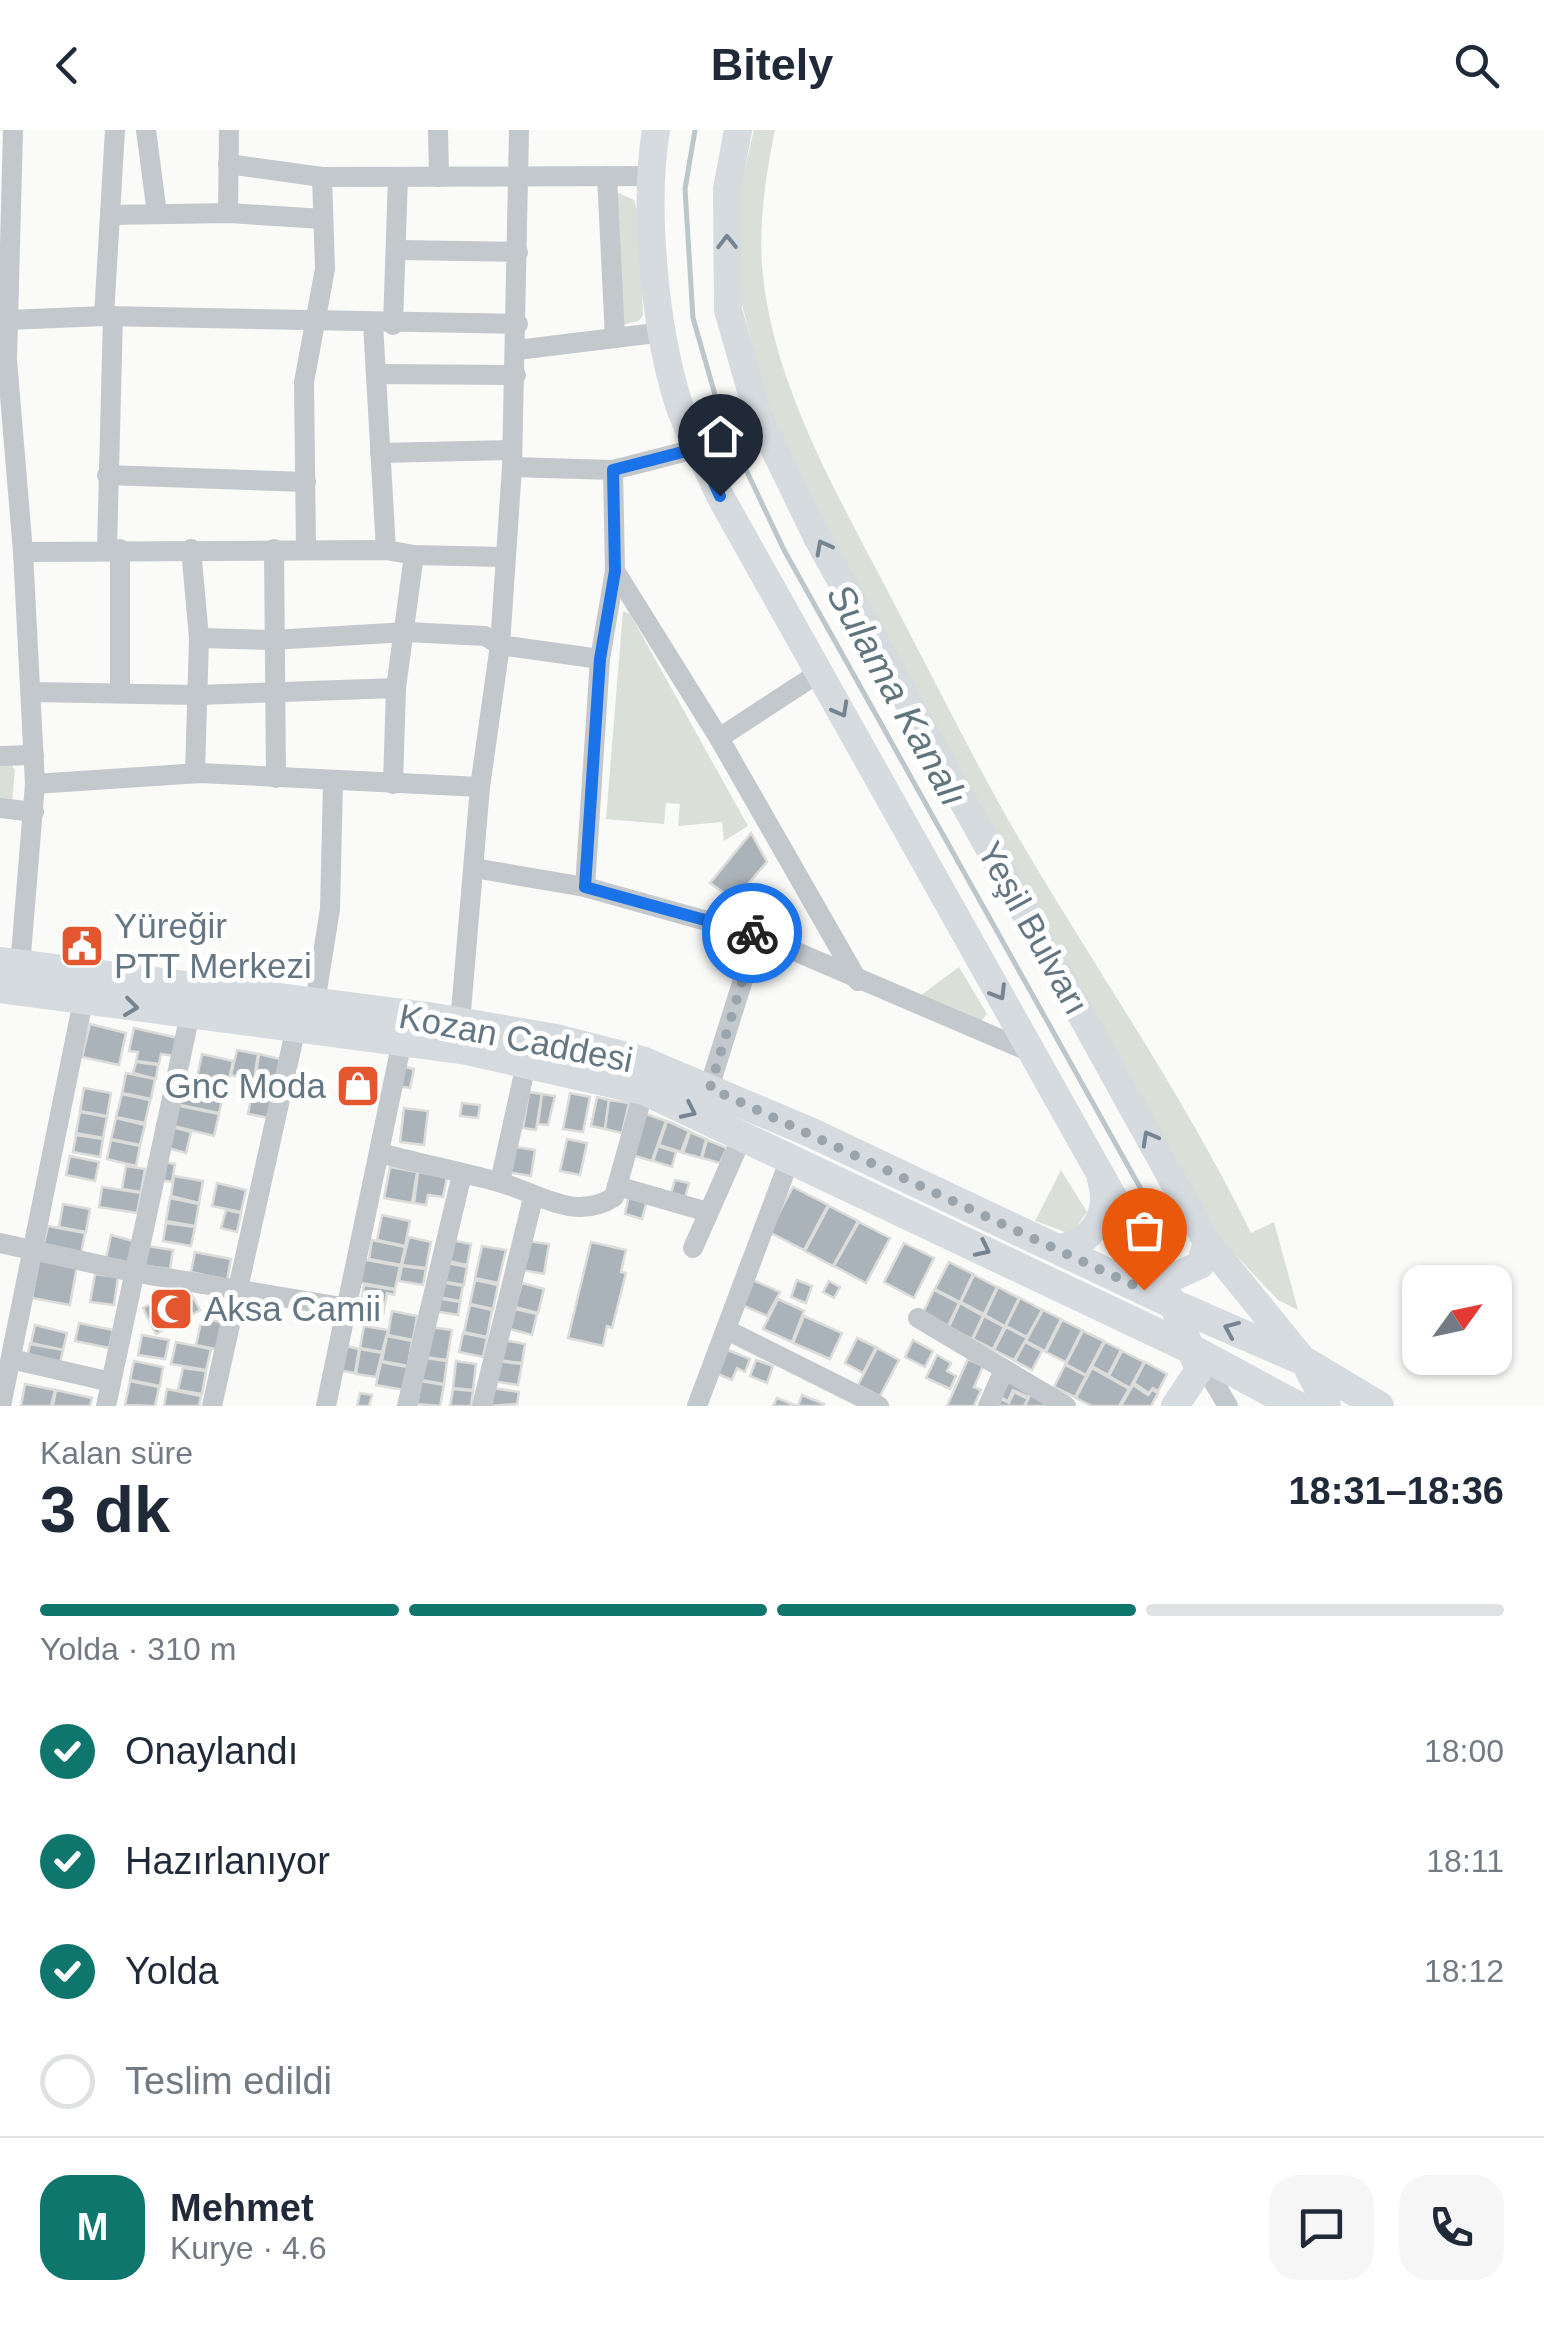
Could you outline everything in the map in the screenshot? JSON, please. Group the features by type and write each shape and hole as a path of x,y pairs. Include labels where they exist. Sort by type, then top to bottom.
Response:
{"highway":[{"name":"Kozan Caddesi","path":"7,972 306,1015 402,1041 644,1090 791,1156 1194,1351 1295,1406"},
{"name":"Kozan Caddesi","path":"7,972 83,1001 190,1014 306,1015 460,1024 556,1039 624,1056 710,1088 1172,1304 1304,1361 1379,1406"}],"main road":[{"name":"Yeşil Bulvarı","path":"656,130 652,176 664,332 679,404 698,448 720,496 956,919 1036,1054 1194,1351"},
{"name":"Yeşil Bulvarı","path":"738,130 727,189 728,310 758,415 818,538 1207,1242 1304,1361 1328,1406"},
{"path":"1058,1248 1087,1236 1099,1222 1106,1194 1100,1173"},
{"path":"1152,1266 1171,1278 1182,1275 1200,1264 1207,1242"},
{"path":"1175,1406 1199,1370 1194,1351"}],"street":[{"path":"7,972 34,812 35,784 23,547 4,360 8,320 5,219 14,130"},
{"path":"115,130 110,215 108,475 120,691"},
{"path":"146,130 157,214"},
{"path":"228,213 229,130"},
{"path":"438,130 439,176"},
{"path":"460,1024 480,786 500,645 517,350 520,130"},
{"path":"228,164 322,177 652,176"},
{"path":"606,176 615,338"},
{"path":"306,549 304,382 325,268 322,177"},
{"path":"386,550 376,374 397,250 398,177"},
{"path":"110,215 228,213 323,220"},
{"path":"397,250 518,252"},
{"path":"8,320 109,316 518,324"},
{"path":"517,350 664,332"},
{"path":"376,374 516,375"},
{"path":"380,453 512,458 613,470 698,448"},
{"path":"585,887 600,659 615,571 613,470"},
{"path":"108,475 306,482"},
{"path":"0,539 23,547 386,550 414,555 503,557"},
{"path":"191,549 199,638 194,773"},
{"path":"274,549 276,778"},
{"path":"393,784 396,688 407,632 414,555"},
{"path":"615,571 719,738 858,981"},
{"path":"199,638 272,640 407,632 485,636 500,645 600,659"},
{"path":"719,738 820,672"},
{"path":"32,692 196,694 396,688"},
{"path":"0,756 34,755"},
{"path":"35,784 194,773 333,783 480,786"},
{"path":"212,1406 306,1015 334,864 333,783"},
{"path":"0,808 34,812"},
{"path":"474,868 585,887 756,935 1036,1054"},
{"path":"710,1088 756,935"},
{"path":"1,1406 83,1001"},
{"path":"106,1406 190,1014"},
{"path":"326,1406 402,1041"},
{"path":"500,1182 526,1064"},
{"path":"380,1153 500,1182 534,1198 598,1207 614,1197 644,1090"},
{"path":"693,1248 744,1135"},
{"path":"698,1406 791,1156"},
{"path":"408,1406 462,1174"},
{"path":"617,1186 708,1212"},
{"path":"482,1406 534,1198"},
{"path":"0,1242 137,1274 348,1308"},
{"path":"918,1318 1066,1406"},
{"path":"727,1330 879,1406"},
{"path":"1194,1351 1228,1406"},
{"path":"12,1359 111,1382"},
{"path":"988,1406 1004,1370"}],"shaded area":[{"path":"754,130 775,130 762,232 768,308 791,391 826,472 1006,816 1194,1126 1251,1233 1274,1222 1298,1310 1278,1300 1211,1229 949,763 771,420 742,304 737,236 739,193"},
{"path":"614,191 634,200 639,217 643,315 639,321 614,327"},
{"path":"623,611 630,614 748,826 724,841 722,822 678,826 680,804 666,803 664,824 606,819"},
{"path":"0,763 11,763 15,771 12,801 0,802"},
{"path":"959,967 987,1014 981,1021 916,999"},
{"path":"1061,1170 1087,1212 1071,1234 1035,1221"}],"building":[{"path":"751,833 767,862 734,900 710,883"},
{"path":"90,1024 126,1033 119,1065 82,1057"},
{"path":"134,1028 178,1038 174,1056 161,1054 159,1064 136,1061 138,1052 129,1051"},
{"path":"237,1050 258,1054 254,1080 231,1075"},
{"path":"202,1054 233,1061 228,1083 197,1077"},
{"path":"259,1054 280,1059 275,1084 255,1080"},
{"path":"136,1062 158,1065 156,1079 133,1073"},
{"path":"400,1066 414,1069 410,1088 396,1086"},
{"path":"126,1073 155,1079 151,1099 122,1093"},
{"path":"181,1082 224,1092 219,1113 175,1104"},
{"path":"254,1082 275,1085 269,1118 248,1114"},
{"path":"84,1088 111,1093 107,1116 80,1111"},
{"path":"529,1092 542,1094 536,1130 523,1128"},
{"path":"570,1093 590,1097 583,1132 563,1129"},
{"path":"122,1094 150,1100 145,1123 116,1117"},
{"path":"542,1094 555,1096 548,1125 538,1124"},
{"path":"597,1097 609,1100 605,1129 591,1126"},
{"path":"609,1100 629,1103 622,1133 605,1129"},
{"path":"462,1103 480,1105 478,1118 460,1116"},
{"path":"175,1105 219,1114 214,1136 170,1125"},
{"path":"404,1108 428,1111 424,1145 400,1142"},
{"path":"80,1112 107,1117 103,1138 76,1133"},
{"path":"646,1114 666,1121 652,1161 632,1155"},
{"path":"116,1118 145,1125 140,1145 111,1139"},
{"path":"667,1121 689,1131 681,1152 659,1145"},
{"path":"169,1126 191,1132 186,1153 164,1147"},
{"path":"690,1132 706,1139 701,1158 683,1153"},
{"path":"76,1135 103,1139 100,1157 73,1152"},
{"path":"567,1139 587,1143 580,1175 560,1171"},
{"path":"111,1140 140,1146 136,1166 107,1159"},
{"path":"707,1140 727,1148 720,1163 702,1158"},
{"path":"510,1146 535,1150 531,1176 506,1172"},
{"path":"658,1146 676,1152 672,1167 653,1161"},
{"path":"70,1156 99,1162 95,1181 66,1175"},
{"path":"164,1162 175,1164 172,1182 161,1180"},
{"path":"126,1166 145,1169 141,1192 122,1189"},
{"path":"390,1167 417,1172 412,1203 384,1198"},
{"path":"418,1172 447,1177 443,1197 428,1195 426,1205 414,1203"},
{"path":"174,1176 203,1181 199,1203 171,1196"},
{"path":"675,1180 689,1183 684,1201 670,1197"},
{"path":"217,1183 246,1190 241,1212 212,1206"},
{"path":"102,1187 141,1193 137,1213 99,1207"},
{"path":"793,1187 828,1205 804,1250 769,1232"},
{"path":"629,1195 647,1200 642,1219 625,1214"},
{"path":"170,1198 199,1204 195,1226 166,1221"},
{"path":"63,1204 90,1209 86,1232 59,1227"},
{"path":"829,1206 858,1221 833,1266 805,1251"},
{"path":"226,1210 241,1213 237,1232 221,1228"},
{"path":"382,1215 410,1221 405,1246 377,1240"},
{"path":"859,1222 890,1238 866,1283 834,1266"},
{"path":"166,1223 195,1227 191,1246 163,1241"},
{"path":"48,1226 85,1233 81,1254 43,1247"},
{"path":"111,1235 133,1241 128,1264 106,1259"},
{"path":"409,1237 431,1242 426,1268 402,1265"},
{"path":"447,1239 471,1244 467,1265 443,1260"},
{"path":"372,1240 405,1247 401,1265 369,1259"},
{"path":"528,1241 549,1244 544,1274 522,1270"},
{"path":"591,1242 626,1250 621,1272 626,1273 612,1328 607,1326 603,1346 568,1338"},
{"path":"904,1243 934,1258 914,1298 884,1282"},
{"path":"147,1246 173,1250 170,1269 145,1266"},
{"path":"482,1246 506,1250 498,1283 475,1278"},
{"path":"195,1252 231,1259 227,1280 191,1272"},
{"path":"39,1259 77,1266 70,1305 32,1298"},
{"path":"361,1259 400,1266 395,1289 356,1282"},
{"path":"443,1262 467,1267 464,1285 440,1281"},
{"path":"949,1262 973,1274 960,1302 935,1289"},
{"path":"402,1266 426,1269 423,1285 399,1281"},
{"path":"95,1274 118,1277 114,1305 90,1302"},
{"path":"974,1275 997,1287 984,1314 961,1302"},
{"path":"475,1280 498,1285 493,1309 470,1304"},
{"path":"753,1280 780,1292 767,1316 742,1305"},
{"path":"797,1280 812,1286 806,1303 791,1297"},
{"path":"829,1281 840,1287 834,1298 823,1292"},
{"path":"440,1282 463,1286 460,1301 437,1297"},
{"path":"522,1283 544,1289 538,1313 515,1307"},
{"name":"Aksa Camii","path":"186,1285 200,1310 156,1334 143,1308"},
{"path":"364,1285 395,1290 394,1295 387,1293 383,1315 360,1311"},
{"path":"998,1287 1019,1298 1005,1326 985,1315"},
{"path":"934,1290 959,1303 948,1326 923,1313"},
{"path":"437,1298 460,1302 458,1315 434,1311"},
{"path":"1020,1298 1042,1310 1027,1337 1006,1326"},
{"path":"778,1299 804,1311 792,1342 763,1329"},
{"path":"960,1303 983,1316 972,1339 949,1327"},
{"path":"470,1305 492,1310 487,1337 464,1332"},
{"path":"515,1309 537,1314 532,1335 510,1329"},
{"path":"1043,1310 1061,1319 1045,1351 1026,1341"},
{"path":"392,1311 417,1316 413,1340 388,1335"},
{"path":"804,1316 842,1333 830,1359 793,1343"},
{"path":"984,1316 1004,1327 993,1349 973,1339"},
{"path":"202,1318 225,1323 220,1350 196,1345"},
{"path":"1062,1320 1082,1330 1066,1362 1046,1352"},
{"path":"79,1323 113,1330 109,1348 75,1341"},
{"path":"35,1325 67,1333 63,1350 31,1343"},
{"path":"364,1326 388,1330 382,1352 360,1348"},
{"path":"430,1327 452,1330 447,1360 425,1357"},
{"path":"1006,1327 1027,1338 1014,1360 994,1350"},
{"path":"1083,1331 1104,1341 1086,1375 1066,1364"},
{"path":"463,1333 487,1338 483,1357 459,1352"},
{"path":"142,1335 169,1340 165,1359 138,1355"},
{"path":"387,1336 412,1341 408,1366 382,1361"},
{"path":"857,1338 876,1347 863,1373 845,1363"},
{"path":"499,1339 525,1344 522,1363 496,1360"},
{"path":"913,1340 933,1351 925,1367 905,1357"},
{"path":"176,1342 211,1349 206,1370 171,1364"},
{"path":"1025,1342 1042,1351 1032,1370 1015,1361"},
{"path":"1105,1342 1121,1350 1108,1375 1092,1366"},
{"path":"30,1344 63,1350 59,1367 27,1359"},
{"path":"342,1345 359,1349 355,1373 337,1370"},
{"path":"723,1348 750,1359 745,1372 737,1368 732,1380 713,1372"},
{"path":"877,1348 899,1360 880,1396 858,1385"},
{"path":"360,1349 382,1353 376,1377 356,1374"},
{"path":"1122,1351 1144,1362 1130,1388 1109,1376"},
{"path":"937,1355 951,1363 947,1371 956,1376 950,1389 926,1378"},
{"path":"425,1358 447,1361 444,1384 421,1380"},
{"path":"968,1359 983,1366 974,1387 981,1390 974,1406 947,1406"},
{"path":"756,1360 773,1366 767,1383 750,1376"},
{"path":"134,1361 163,1367 160,1386 130,1380"},
{"path":"456,1361 476,1364 473,1390 453,1388"},
{"path":"496,1361 522,1364 518,1385 492,1381"},
{"path":"381,1362 407,1367 404,1390 376,1385"},
{"path":"1145,1362 1167,1374 1158,1391 1153,1388 1149,1393 1134,1383"},
{"path":"1065,1365 1086,1376 1075,1397 1054,1387"},
{"path":"183,1368 206,1371 202,1394 178,1390"},
{"path":"1092,1368 1129,1389 1119,1406 1092,1406 1076,1398"},
{"path":"1006,1373 1032,1387 1028,1397 1013,1390 1008,1401 995,1394"},
{"path":"130,1381 159,1387 155,1406 125,1405"},
{"path":"421,1381 444,1385 440,1406 417,1404"},
{"path":"25,1384 55,1390 51,1406 21,1406"},
{"path":"1133,1385 1148,1395 1152,1390 1158,1393 1151,1406 1121,1406"},
{"path":"493,1388 519,1392 517,1404 490,1406"},
{"path":"167,1389 201,1396 199,1406 164,1406"},
{"path":"453,1389 473,1391 471,1406 450,1406"},
{"path":"56,1390 92,1398 90,1406 53,1406"},
{"path":"1032,1390 1052,1406 1025,1406"},
{"path":"1014,1392 1028,1399 1024,1406 998,1406 1001,1399 1009,1403"},
{"path":"360,1393 372,1395 369,1406 357,1406"},
{"path":"802,1395 824,1404 798,1406"},
{"path":"777,1398 797,1406 773,1406"}],"waterway":[{"name":"Sulama Kanalı","path":"695,130 685,189 693,318 722,419 784,550 1175,1250"}],"way so far":[{"path":"752,933 756,935 710,1088 1144,1290"}],"place":[{"name":"Yüreğir PTT Merkezi","path":"82,946"},
{"name":"Gnc Moda","path":"358,1086"},
{"name":"Aksa Camii","path":"171,1309"}],"route":[{"path":"720,496 698,448 613,470 615,571 600,659 585,887 752,933"}]}
